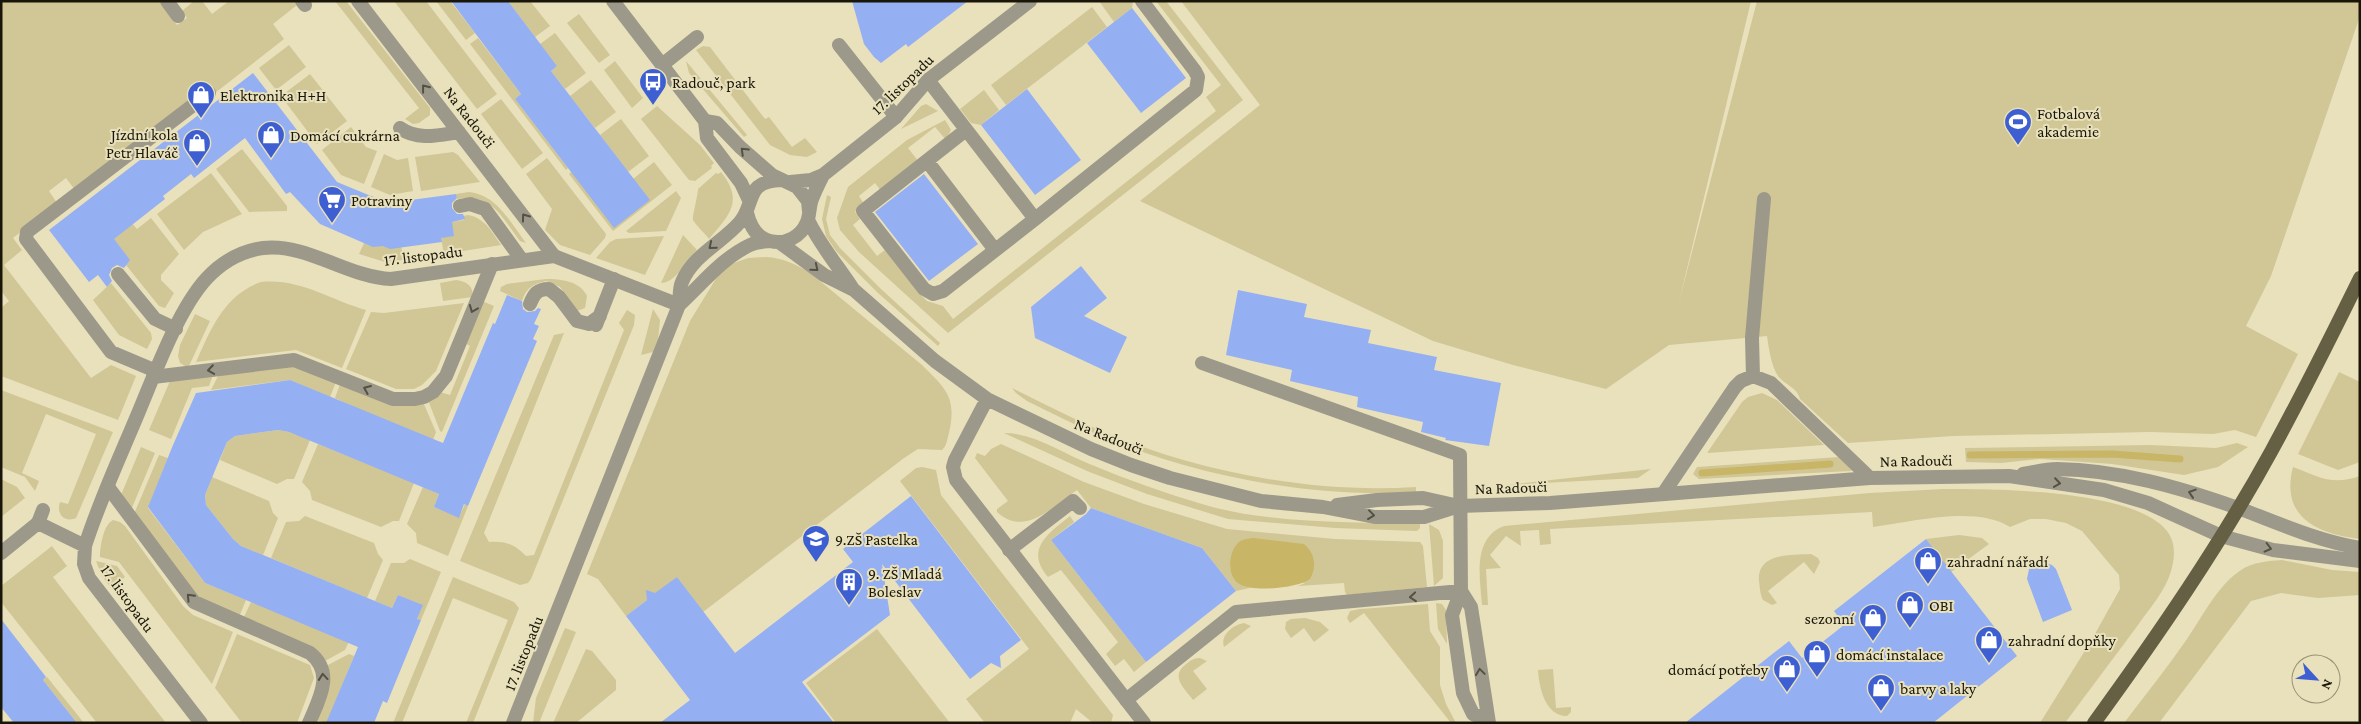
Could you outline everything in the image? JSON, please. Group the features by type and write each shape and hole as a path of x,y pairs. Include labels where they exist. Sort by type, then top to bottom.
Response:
{"main road":[{"path":"2094,723 2165,622 2238,508 2275,444 2360,278"}],"street":[{"path":"167,1 178,16"},
{"name":"Na Radouči","path":"358,1 554,256"},
{"path":"613,1 705,121 707,138 741,183 754,232 774,242 824,275 854,290"},
{"name":"17. listopadu","path":"823,175 896,117 928,80 1030,1"},
{"path":"966,130 862,211 928,293 938,294 943,292 1196,90 1198,77 1195,71 1142,1"},
{"path":"662,65 697,37"},
{"path":"839,45 896,117"},
{"path":"928,80 1035,219"},
{"path":"209,93 27,232 26,239 111,352 154,374 294,360 393,399 424,397 433,392 446,376 492,264"},
{"path":"705,121 717,124 760,166 803,193 809,216 824,249 836,262 854,290"},
{"path":"400,128 408,134 420,137 459,132"},
{"path":"927,161 995,250"},
{"path":"679,305 682,282 697,260 735,227 758,187 773,180 811,180 823,175"},
{"path":"679,305 711,273 751,244 789,241 797,236 809,216 814,194 823,175"},
{"path":"1753,376 1752,338 1764,199"},
{"path":"460,206 470,204 485,209 522,260"},
{"name":"17. listopadu","path":"201,723 89,578 84,564 84,546 154,374 195,293 219,266 250,251 279,248 301,252 356,273 390,279 554,256 679,305 513,723"},
{"path":"118,274 155,318 176,329"},
{"path":"593,332 614,279"},
{"path":"530,304 536,292 549,289 559,297 577,321 589,324 600,316"},
{"name":"Na Radouči","path":"854,290 935,362 987,399 1090,449 1170,478 1261,501 1323,508 1375,517 1424,517 1459,506 1550,503 1870,478 2009,476 2104,490 2148,503 2221,536 2273,550 2360,560"},
{"path":"1202,363 1460,456 1461,591 1452,615 1463,693 1473,714 1488,722"},
{"path":"1663,494 1735,387 1741,381 1753,376 1771,383 1870,478"},
{"path":"987,399 955,460 953,474 1009,550 1144,723"},
{"path":"2009,476 2055,469 2111,473 2168,485 2238,508 2299,533 2339,545 2360,548"},
{"path":"108,487 194,602 310,653 317,659 322,666 324,686 308,723"},
{"path":"1323,508 1377,500 1423,498 1459,506"},
{"path":"1009,550 1073,501 1080,508"},
{"path":"1,553 38,523 43,510"},
{"path":"38,523 84,546"},
{"path":"1126,700 1236,612 1461,591"},
{"path":"1461,591 1471,607 1488,722"}],"shaded area":[{"path":"1,1 159,1 177,25 187,18 182,11 194,1 202,1 212,14 229,1 294,1 297,5 273,24 284,39 215,93 75,190 66,178 49,191 57,203 13,238 22,250 4,265 91,378 111,365 136,376 118,420 1,376 1,308 9,301 1,291"},
{"path":"335,1 346,1 430,108 430,115 419,123 413,124 405,119 419,108"},
{"path":"394,1 426,1 497,94 477,109"},
{"path":"436,1 450,1 475,33 466,40"},
{"path":"508,1 530,1 550,26 535,37"},
{"path":"1099,1 1133,1 1132,8 1114,22"},
{"path":"1156,1 1166,1 1243,100 948,333 859,252 840,230 837,218 848,187 907,140 945,120 951,130 946,140 935,127 908,148 919,162 881,191 875,183 859,196 864,204 855,212 860,219 853,225 877,256 885,250 920,294 927,301 943,306 953,319 1216,111 1206,97 1221,85"},
{"path":"1181,1 1751,1 1679,302 1757,1 2360,1 2360,16 2271,276 2246,326 2298,354 2256,437 2235,430 2213,434 2150,432 1953,436 1848,443 1800,399 1794,389 1778,376 1772,362 1767,336 1669,345 1606,389 1513,365 1433,341 1140,201 1260,105"},
{"path":"1092,7 1107,27 1006,105 991,85"},
{"path":"579,14 610,55 599,63 567,23"},
{"path":"555,33 586,73 565,89 551,71 557,66 540,44"},
{"path":"478,38 521,94 515,99 568,168 566,170 470,44"},
{"path":"289,45 306,67 276,90 259,68"},
{"path":"703,46 710,47 765,119 769,117 792,147 805,138 817,152 807,157 790,155 770,145 696,50"},
{"path":"615,61 643,98 632,108 604,70"},
{"path":"686,61 747,135 744,137 689,73"},
{"path":"310,74 347,121 317,144 281,96"},
{"path":"591,80 616,112 595,128 570,96"},
{"path":"984,90 999,110 981,125 971,123 960,109"},
{"path":"501,99 543,153 522,169 481,114"},
{"path":"926,104 938,111 901,129 921,106"},
{"path":"657,106 700,145 714,163 711,166 712,168 695,181 689,180 641,119"},
{"path":"621,119 649,156 628,172 600,135"},
{"path":"351,127 366,147 377,151 364,184 341,175 322,150"},
{"path":"242,149 287,206 287,211 249,212 216,169"},
{"path":"453,152 458,155 480,182 421,191 415,157"},
{"path":"384,154 397,160 408,158 413,191 390,195 371,187"},
{"path":"547,158 606,234 605,238 590,255 560,245 545,230 552,209 526,174"},
{"path":"654,162 672,185 613,231 569,174 571,172 633,179"},
{"path":"721,172 732,191 733,199 728,214 709,239 693,220 693,215 698,189 716,173"},
{"path":"211,173 242,214 203,232 184,250 157,214"},
{"path":"676,191 681,198 666,231 629,233 626,231"},
{"path":"469,192 479,194 495,204 526,243 520,241 501,216 488,203 469,198 457,199 456,194"},
{"path":"827,195 831,197 826,219 830,235 840,248 881,289 940,343 938,346 878,293 836,251 826,236 822,219"},
{"path":"468,215 484,222 501,245 444,254 441,238 452,222 464,220 463,216"},
{"path":"151,218 179,254 161,275 161,280 174,293 165,308 159,306 126,265 111,236 130,221 137,229"},
{"path":"683,235 697,250 677,275 667,282 661,283"},
{"path":"664,236 645,275 596,258 610,242 616,239"},
{"path":"366,239 401,243 403,260 385,262 359,254"},
{"path":"766,257 789,262 809,272 922,365 943,388 950,402 952,411 946,444 942,450 918,449 904,458 703,612 677,577 656,594 647,595 647,600 626,616 598,579 587,574 690,321 717,277 731,264 748,258"},
{"path":"546,279 564,280 580,287 587,296 585,308 577,311 560,287 546,281 531,287 522,301 500,291 501,287 507,284"},
{"path":"456,280 471,287 472,297 443,301 440,283"},
{"path":"261,282 289,283 302,286 366,310 342,368 296,350 196,362 213,326 228,304 237,295"},
{"path":"111,283 151,333 152,339 147,349 119,335 93,300"},
{"path":"482,301 494,306 442,432 428,400 440,392 450,395 470,346 465,343"},
{"path":"464,303 436,371 422,385 414,389 396,389 346,369 371,312 384,313"},
{"path":"653,309 660,320 658,339 653,352 641,355"},
{"path":"627,310 635,315 634,325 531,579 528,583 520,585 460,561 554,335 564,333 484,533 489,542 509,544 526,556 534,555 624,330 619,323"},
{"path":"195,314 210,321 188,368 180,363 178,356 180,345"},
{"path":"293,365 336,382 330,397 290,380 211,390 219,374"},
{"path":"2339,372 2360,382 2360,462 2338,470 2298,454"},
{"path":"213,375 209,386 192,388 171,439 149,430 170,381"},
{"path":"340,384 423,402 436,432 431,445 335,398"},
{"path":"1012,388 1104,432 1140,446 1217,469 1297,483 1337,487 1416,487 1416,492 1337,492 1297,488 1256,482 1177,463 1139,451 1074,424 1027,401"},
{"path":"1,390 113,432 76,518 68,519 62,516 59,506 60,502 68,504 96,434 46,414 22,473 39,481 35,491 25,477 1,467"},
{"path":"1762,393 1777,400 1824,445 1707,453 1742,402 1748,397"},
{"path":"278,430 310,440 294,479 287,479 277,484 220,460 227,442 235,436"},
{"path":"1004,433 1027,436 1133,481 1227,511 1310,521 1420,524 1420,528 1417,531 1335,528 1228,519 1147,494 1087,471"},
{"path":"2237,443 2248,447 2218,467 2184,475 2112,464 2040,459 2001,463 1966,462 1965,448 2150,445 2216,448"},
{"path":"318,444 414,483 399,521 393,521 381,527 312,500 310,491 302,482"},
{"path":"1001,444 1084,482 1144,504 1227,529 1335,539 1420,542 1423,546 1427,587 1347,595 1344,583 1298,586 1305,583 1230,565 1236,580 1250,588 1236,591 1202,548 1091,508 1077,490 1038,517 1018,522 1007,519 997,512 997,509 1008,501 975,458 977,453 985,456 991,449"},
{"path":"141,447 155,453 131,510 121,495"},
{"path":"159,455 168,458 148,508 205,583 246,600 239,617 198,598 134,514"},
{"path":"1839,457 1852,469 1851,471 1699,479 1693,474 1697,467"},
{"path":"922,467 936,470 941,495 1113,715 1111,723 1093,723 1076,709 1070,723 985,723 966,699 1029,649 900,481 916,468"},
{"path":"2293,467 2318,477 2333,480 2350,479 2360,476 2360,539 2330,533 2306,520 2297,510 2292,499 2290,484"},
{"path":"1651,469 1638,478 1505,485"},
{"path":"212,477 269,501 273,513 278,518 263,555 241,546 233,539 206,505 205,495"},
{"path":"1,479 17,487 25,498 1,517"},
{"path":"423,487 439,494 434,507 459,517 465,504 468,506 448,556 417,543 416,533 407,524"},
{"path":"1943,489 2028,491 2095,499 2125,507 2150,517 2167,531 2170,536 2174,555 2169,578 2152,606 2065,723 2040,723 2091,641 2120,589 2119,575 2082,531 2066,523 2046,519 2030,519 2010,527 1996,520 1962,516 1924,519 1873,527 1872,512 1550,529 1551,544 1540,545 1539,530 1520,531 1521,546 1506,536 1490,555 1501,568 1486,569 1488,605 1482,605 1480,560 1482,549 1494,532 1504,526 1870,493"},
{"path":"305,516 374,543 378,554 383,560 367,598 271,558 286,522 299,521"},
{"path":"1070,516 1074,522 1051,540 1146,662 1134,672 1124,659 1115,666 1106,654 1118,642 1061,570 1048,577 1041,567 1038,558 1042,542 1047,535"},
{"path":"113,520 125,526 183,606 193,615 233,632 212,684 119,562 100,557 104,531"},
{"path":"1429,524 1439,530 1443,541 1443,578 1434,586"},
{"path":"1959,535 1982,538 1989,544 1951,572 1926,539"},
{"path":"1253,538 1304,544 1311,552 1314,560 1314,570 1310,579 1296,585 1266,589 1247,587 1236,582 1230,565 1232,553 1240,542"},
{"path":"52,546 67,566 53,577 166,723 97,723 1,602 1,586"},
{"path":"1811,554 1818,558 1820,562 1814,574 1804,562 1768,591 1777,603 1772,605 1763,600 1759,581 1763,565 1776,557"},
{"path":"410,559 441,572 421,620 417,619 422,605 398,595 392,608 375,601 391,563 404,563"},
{"path":"2282,560 2332,570 2360,572 2360,595 2318,598 2281,593 2251,601 2159,723 2124,723 2179,650 2225,584 2250,565"},
{"path":"96,561 117,566 125,577 111,588 102,576"},
{"path":"453,577 514,602 519,608 473,723 466,723 508,620 453,598 402,723 393,723"},
{"path":"251,602 351,637 345,650 325,661 318,651 313,648 243,619"},
{"path":"1436,603 1442,604 1446,610 1447,644 1438,629"},
{"path":"1428,604 1430,631 1440,647 1440,685 1446,704 1456,723 1451,723 1364,613 1350,623 1347,618 1350,611 1360,609"},
{"path":"1305,618 1320,622 1329,630 1314,642 1304,628 1291,638 1285,629 1286,622 1291,619"},
{"path":"1244,623 1251,626 1224,647 1224,638 1228,631"},
{"path":"565,628 576,632 539,723 533,723 536,698"},
{"path":"877,629 950,723 836,723 806,683"},
{"path":"237,634 310,665 314,678 297,723 242,723 215,688"},
{"path":"586,649 592,651 616,680 616,690 576,723 553,723"},
{"path":"349,654 354,656 327,723 316,720 329,688 328,665"},
{"path":"1200,658 1207,661 1193,671 1207,689 1193,700 1180,683 1179,674 1188,662"},
{"path":"1553,669 1556,708 1571,707 1571,712 1567,716 1559,715 1553,711 1548,706 1542,692 1538,670"},
{"path":"47,677 84,723 77,723 43,680"}],"building":[{"path":"451,1 508,1 557,66 551,71 650,200 614,228 515,99 521,94"},
{"path":"852,1 968,1 908,47 906,44 881,63 864,44"},
{"path":"1132,8 1186,78 1141,113 1087,43"},
{"path":"253,73 337,182 388,203 456,194 457,198 452,203 452,208 457,214 463,214 465,219 452,222 454,236 441,238 442,242 390,249 383,246 373,247 320,224 290,192 286,194 245,138 194,178 191,174 163,196 165,199 114,239 130,260 124,268 117,265 112,268 109,275 112,281 107,287 98,275 89,282 49,230"},
{"path":"1027,89 1081,160 1035,195 981,125"},
{"path":"924,174 978,244 929,281 875,212"},
{"path":"1081,266 1107,298 1084,316 1127,337 1110,373 1035,338 1031,307"},
{"path":"1238,290 1307,304 1304,317 1371,330 1368,343 1437,357 1434,370 1501,383 1489,446 1445,440 1446,438 1421,432 1423,422 1357,407 1358,397 1290,381 1292,370 1226,355"},
{"path":"507,295 522,301 523,309 527,312 535,311 538,308 541,309 534,324 539,326 533,339 537,341 468,506 464,504 459,518 434,507 439,494 289,432 278,430 235,436 227,442 216,468 205,495 206,505 233,539 241,546 392,608 398,595 423,605 417,619 421,620 387,703 383,701 374,723 326,723 358,647 205,583 148,507 173,445 196,393 290,380 443,443 493,323 495,324"},
{"name":"9. ZŠ Mladá Boleslav","path":"911,496 1021,640 1000,656 1001,668 991,663 970,679 882,564 890,615 802,682 834,723 660,723 690,700 626,616 647,600 646,590 655,593 677,577 735,653 853,562 843,549"},
{"path":"1091,508 1202,548 1236,591 1146,662 1051,540 1086,514"},
{"name":"OBI","path":"1926,539 2017,656 1933,723 1685,723 1789,641 1802,658 1844,625 1834,611"},
{"path":"2042,562 2052,565 2056,569 2072,610 2043,622 2027,579 2029,569"},
{"path":"1,619 46,677 43,680 77,723 14,723 1,707"}],"waterway":[{"path":"1970,455 2112,454 2180,459"},
{"path":"1702,473 1830,464"}],"place":[{"name":"Radouč, park","path":"653,106"},
{"name":"Elektronika H+H","path":"201,119"},
{"name":"Fotbalová akademie","path":"2018,146"},
{"name":"Domácí cukrárna","path":"271,159"},
{"name":"Jízdní kola Petr Hlaváč","path":"197,167"},
{"name":"Potraviny","path":"332,224"},
{"name":"9.ZŠ Pastelka","path":"816,563"},
{"name":"zahradní nářadí","path":"1928,585"},
{"name":"9. ZŠ Mladá Boleslav","path":"849,606"},
{"name":"OBI","path":"1910,629"},
{"name":"sezonní","path":"1873,642"},
{"name":"zahradní dopňky","path":"1989,664"},
{"name":"domácí instalace","path":"1817,678"},
{"name":"domácí potřeby","path":"1787,693"},
{"name":"barvy a laky","path":"1881,712"}]}
